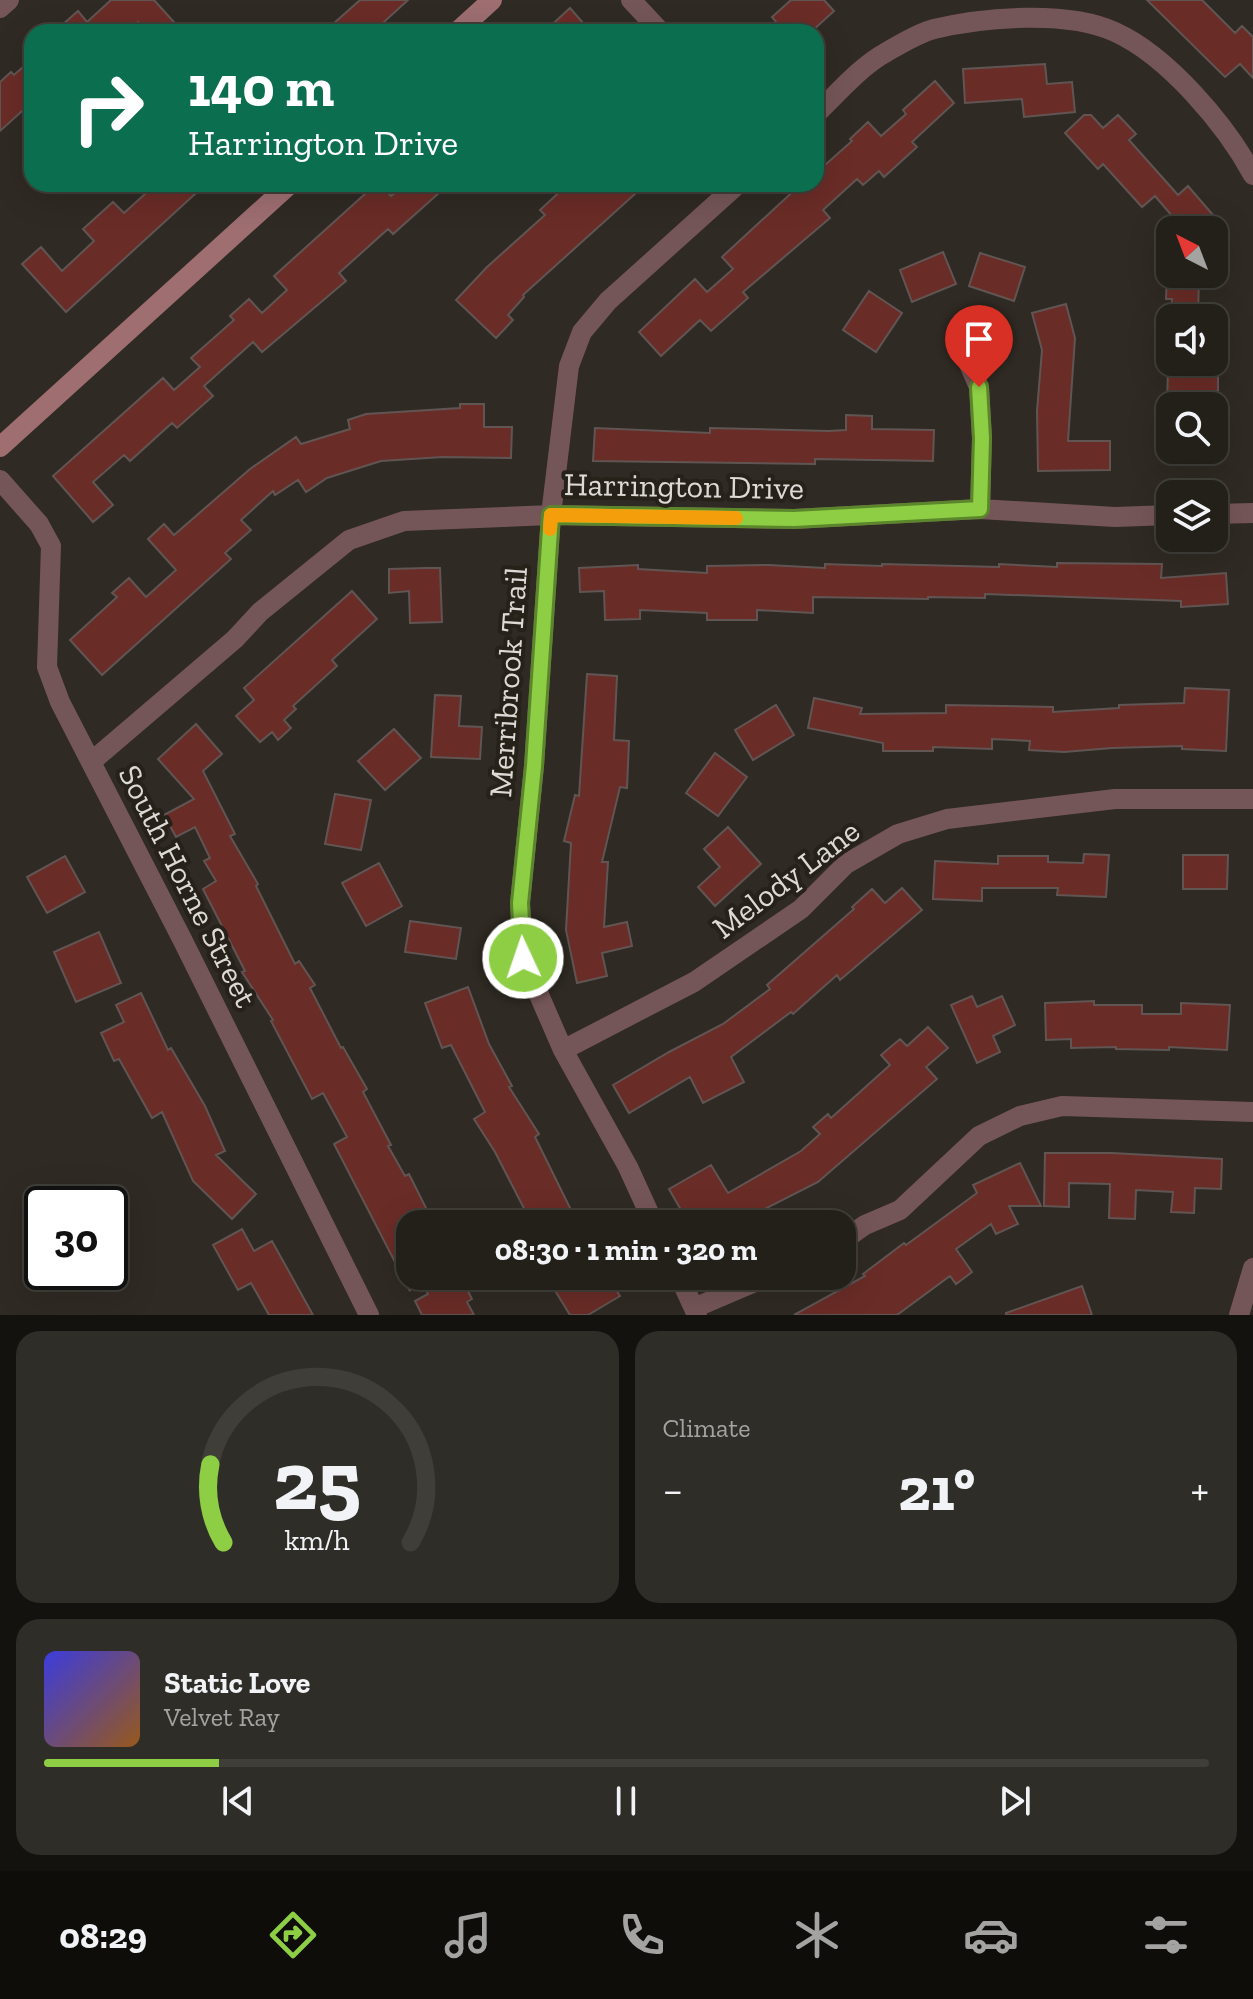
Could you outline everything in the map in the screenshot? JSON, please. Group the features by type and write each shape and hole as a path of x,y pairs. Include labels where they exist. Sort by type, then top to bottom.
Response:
{"street":[{"path":"0,8 9,0"},
{"path":"466,24 492,0"},
{"path":"631,0 654,24"},
{"path":"824,107 881,55 932,30 1001,9 1064,18 1115,31 1164,64 1236,145 1253,175"},
{"path":"0,447 281,192"},
{"name":"Merribrook Trail","path":"648,1210 628,1167 563,1050 523,958 520,903 534,766 551,515 569,366 582,332 608,301 729,192"},
{"path":"968,362 979,387 982,438 980,509"},
{"name":"South Horne Street","path":"0,480 39,524 51,546 47,667 60,702 369,1315"},
{"name":"Harrington Drive","path":"91,762 235,639 260,612 349,540 404,521 551,515 794,519 980,509 1115,517 1156,516"},
{"path":"1228,514 1253,513"},
{"name":"Melody Lane","path":"563,1050 694,982 801,909 846,864 898,834 947,819 1115,799 1253,799"},
{"path":"856,1231 900,1210 979,1136 1020,1116 1062,1106 1253,1112"},
{"path":"1239,1315 1253,1268"},
{"path":"685,1290 695,1312 740,1290"}],"building":[{"path":"111,0 154,0 176,24 63,24 78,11 87,22"},
{"path":"360,0 408,0 382,24 333,24"},
{"path":"791,0 824,0 834,11 820,24 776,24 772,17"},
{"path":"1147,0 1202,0 1235,33 1242,26 1253,37 1253,78 1240,64 1225,77"},
{"path":"570,8 584,24 553,24"},
{"path":"1045,64 1047,84 1072,82 1075,112 1024,117 1022,99 965,103 963,69"},
{"path":"24,66 24,109 0,131 0,82 11,72 14,75"},
{"path":"935,81 954,103 912,142 917,147 884,177 879,171 863,185 857,179 823,210 830,218 743,292 748,298 711,331 700,320 661,356 639,332 695,279 707,292 733,269 722,257 792,192 824,192 824,166 868,122 881,136 906,114 903,110"},
{"path":"1084,115 1091,115 1103,128 1118,115 1136,134 1129,140 1178,195 1188,186 1213,215 1172,216 1155,196 1142,207 1103,164 1098,169 1065,133"},
{"path":"147,192 197,192 66,312 22,264 41,247 62,271 94,241 83,229 113,202 124,213"},
{"path":"367,192 387,192 391,196 396,192 440,192 393,234 388,229 339,273 346,281 262,352 253,342 204,386 213,396 177,428 172,423 130,461 124,455 93,482 113,505 93,522 53,476 163,378 174,390 200,367 191,358 234,320 230,316 249,299 262,313 287,290 274,276"},
{"path":"559,192 637,192 523,295 508,315 513,320 496,338 456,300 487,267 545,215 540,210"},
{"path":"943,252 956,284 912,302 900,270"},
{"path":"980,253 1025,267 1014,301 969,286"},
{"path":"1166,288 1199,288 1198,304 1172,304 1172,299 1166,299"},
{"path":"869,291 902,313 876,352 843,330"},
{"path":"1066,304 1075,338 1068,441 1110,441 1110,470 1038,471 1037,411 1042,350 1032,313"},
{"path":"1168,376 1218,376 1218,391 1167,392"},
{"path":"460,404 484,404 484,427 512,427 511,458 443,457 381,461 327,478 306,492 298,480 275,495 273,491 241,520 251,530 225,553 231,559 102,675 70,640 117,597 112,593 129,578 146,597 176,570 148,539 164,524 174,535 250,469 296,437 301,444 350,429 348,420 366,414 460,408"},
{"path":"846,415 872,416 872,429 934,430 933,461 815,459 815,464 593,461 595,428 710,433 710,428 828,431 846,430"},
{"path":"1057,563 1162,564 1161,578 1226,573 1228,604 1181,607 1181,601 985,594 985,598 928,599 813,597 813,613 757,610 757,620 707,620 707,613 640,610 640,619 605,620 604,591 580,592 579,568 638,565 638,569 707,573 707,566 825,568 825,564 882,564 999,567 999,564 1057,567"},
{"path":"440,568 442,622 410,623 409,591 389,593 389,569"},
{"path":"352,591 377,619 332,660 337,666 293,706 296,709 284,720 291,728 278,740 272,732 260,742 236,716 254,700 244,688"},
{"path":"587,674 617,676 614,740 629,741 627,788 620,787 602,862 608,862 604,927 627,922 632,946 602,953 607,976 577,983 566,930 571,843 564,841 575,795 579,796"},
{"path":"1185,688 1229,690 1226,751 1182,749 1182,746 1064,752 1029,750 1030,741 992,739 992,749 933,747 933,751 883,751 883,743 808,728 814,698 862,708 860,714 946,713 946,705 1053,707 1053,712 1119,708 1119,705 1184,703"},
{"path":"435,695 461,696 459,726 482,727 480,759 431,757"},
{"path":"776,705 794,735 753,760 735,730"},
{"path":"196,724 222,754 203,771 235,834 230,836 258,884 256,886 295,964 299,961 315,985 310,988 341,1048 367,1089 363,1092 391,1145 388,1146 405,1176 409,1174 427,1210 396,1210 396,1264 334,1144 347,1137 323,1093 312,1099 273,1020 242,972 245,971 203,889 216,881 204,861 210,858 195,827 176,837 164,815 194,799 158,759"},
{"path":"394,729 421,758 385,790 358,761"},
{"path":"715,753 747,777 718,816 686,793"},
{"path":"335,794 371,800 361,850 325,844"},
{"path":"728,827 761,864 715,906 698,887 720,867 704,849"},
{"path":"1084,854 1109,855 1106,897 1057,895 1058,888 982,888 982,901 933,899 935,861 998,864 998,856 1048,856 1048,862 1083,863"},
{"path":"1183,855 1228,855 1227,889 1183,889"},
{"path":"65,856 85,892 47,913 27,877"},
{"path":"379,863 402,906 366,926 342,883"},
{"path":"902,888 922,910 840,980 837,975 793,1014 791,1012 731,1057 744,1082 703,1103 690,1077 629,1113 613,1085 723,1024 770,989 767,985 854,909 852,907 872,889 885,903"},
{"path":"410,921 461,928 456,959 405,952"},
{"path":"99,932 121,983 76,1002 54,952"},
{"path":"468,987 489,1044 512,1086 509,1087 539,1134 535,1137 571,1210 525,1210 474,1119 485,1112 451,1045 442,1048 425,1003"},
{"path":"141,993 168,1050 171,1048 205,1106 225,1151 216,1155 256,1194 232,1219 193,1181 162,1112 152,1118 119,1059 114,1061 101,1033 124,1022 116,1005"},
{"path":"972,996 977,1007 1002,996 1015,1025 993,1036 1000,1052 977,1063 951,1005"},
{"path":"1094,1001 1094,1005 1142,1005 1142,1014 1181,1014 1181,1003 1230,1005 1227,1050 1071,1048 1071,1039 1046,1040 1045,1003"},
{"path":"928,1027 948,1048 926,1067 937,1079 818,1182 763,1210 681,1210 669,1189 711,1165 728,1193 801,1151 820,1134 813,1127 828,1114 831,1118 890,1065 881,1055 900,1039 907,1046"},
{"path":"1045,1153 1222,1159 1221,1189 1195,1188 1194,1213 1171,1212 1173,1192 1136,1190 1135,1219 1109,1218 1110,1184 1069,1183 1069,1207 1044,1206"},
{"path":"1020,1163 1041,1206 1009,1206 1018,1224 996,1234 991,1224 956,1249 972,1272 956,1284 950,1276 897,1315 794,1315 840,1290 856,1290 856,1281 865,1276 863,1274 977,1193 973,1185"},
{"path":"242,1229 254,1251 272,1241 313,1315 269,1315 251,1283 238,1290 213,1245"},
{"path":"1082,1286 1092,1315 1006,1315 1006,1313"},
{"path":"426,1290 467,1290 472,1299 467,1302 474,1315 422,1315 415,1301 428,1294"},
{"path":"555,1290 616,1290 620,1296 588,1315 570,1315"}],"slow traffic":[{"path":"550,529 551,515 736,518"}],"route":[{"path":"523,958 520,903 534,766 551,515 794,519 980,509 982,438 979,387"}]}
